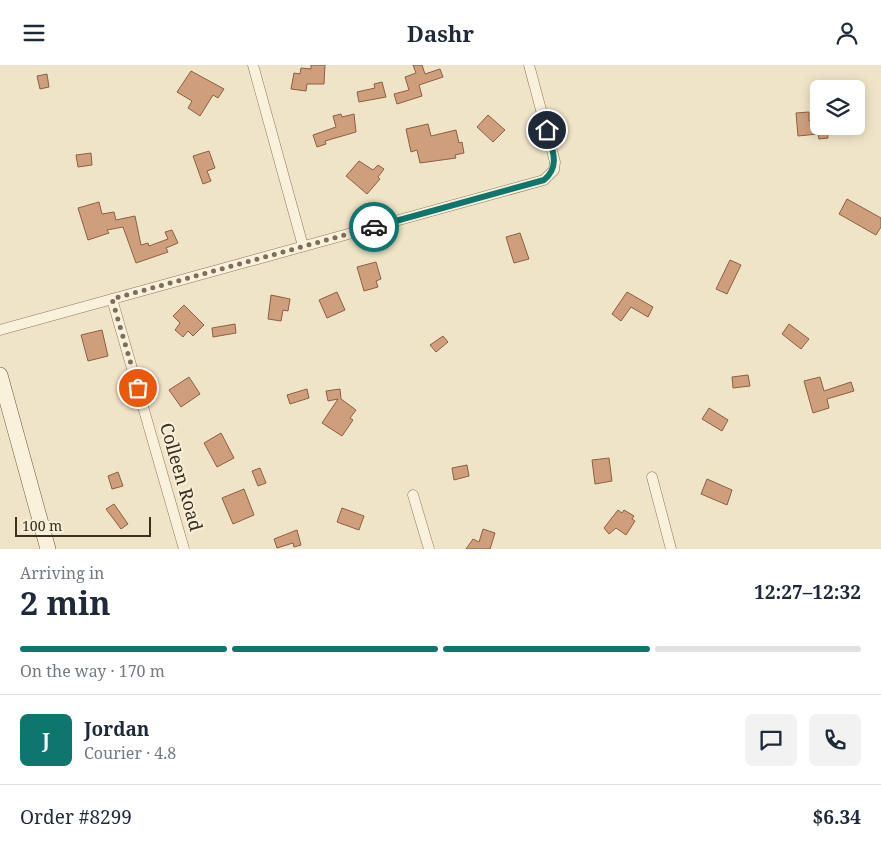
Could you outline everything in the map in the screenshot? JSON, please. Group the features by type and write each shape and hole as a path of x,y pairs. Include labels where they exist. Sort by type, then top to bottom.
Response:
{"main road":[{"path":"0,375 48,549"}],"street":[{"path":"253,65 303,246"},
{"path":"0,329 544,180 554,170 555,162 529,65"},
{"name":"Colleen Road","path":"112,299 184,549"},
{"path":"652,477 672,549"},
{"path":"413,495 428,549"}],"building":[{"path":"311,65 325,65 324,84 307,84 306,91 291,89 294,73 300,74 301,68 311,69"},
{"path":"413,65 422,65 425,74 440,69 443,77 419,85 422,96 397,104 394,94 409,90 405,77 416,73"},
{"path":"191,71 224,89 218,98 213,95 200,116 188,108 192,101 177,92"},
{"path":"47,74 49,87 40,89 37,76"},
{"path":"382,82 386,97 359,102 357,92 375,88 374,84"},
{"path":"809,112 810,135 798,136 796,113"},
{"path":"341,114 342,117 354,114 356,132 325,141 326,144 317,147 313,135 336,127 333,116"},
{"path":"488,115 505,130 493,142 477,127"},
{"path":"428,124 431,136 456,130 459,143 462,142 464,153 455,155 456,158 420,163 417,150 411,152 406,129"},
{"path":"818,135 828,135 828,138 819,139"},
{"path":"209,151 215,168 207,171 211,181 203,184 193,156"},
{"path":"91,153 92,165 78,167 76,155"},
{"path":"359,161 373,170 378,165 384,169 378,177 380,179 367,194 346,176"},
{"path":"847,199 881,218 881,227 876,235 839,214"},
{"path":"99,202 102,214 114,212 116,220 135,216 141,245 148,243 149,246 168,239 165,232 172,230 178,243 166,248 168,252 136,263 123,227 107,230 109,233 88,240 78,208"},
{"path":"520,233 529,259 514,263 506,237"},
{"path":"730,260 741,265 727,294 716,289"},
{"path":"376,262 381,279 376,281 378,287 364,291 357,267"},
{"path":"337,292 345,310 327,318 319,300"},
{"path":"627,292 653,307 648,317 631,307 621,321 612,314"},
{"path":"271,295 290,299 288,311 283,310 281,321 268,319"},
{"path":"184,305 204,325 193,336 188,331 183,337 175,330 180,323 173,316"},
{"path":"235,324 236,333 213,337 212,328"},
{"path":"789,324 809,339 801,349 782,334"},
{"path":"102,330 108,356 88,361 81,335"},
{"path":"443,336 448,342 436,352 430,345"},
{"path":"748,375 750,386 733,388 732,377"},
{"path":"189,377 200,394 181,407 169,390"},
{"path":"820,377 824,391 851,382 854,391 827,399 829,408 813,413 804,381"},
{"path":"307,389 309,398 290,404 287,395"},
{"path":"340,389 341,399 356,410 350,418 353,420 342,436 322,423 338,399 328,401 326,391"},
{"path":"709,408 728,420 722,431 702,419"},
{"path":"221,433 234,458 217,467 204,443"},
{"path":"609,458 612,481 595,484 592,460"},
{"path":"467,465 469,476 454,480 452,468"},
{"path":"260,468 266,483 258,486 252,471"},
{"path":"118,472 123,486 112,489 108,476"},
{"path":"707,479 732,490 727,505 701,494"},
{"path":"244,489 254,515 233,524 222,498"},
{"path":"114,504 128,524 121,529 106,509"},
{"path":"342,508 364,516 359,530 337,522"},
{"path":"618,510 622,513 624,510 634,516 632,519 635,521 626,535 616,528 609,534 604,528"},
{"path":"483,529 495,533 490,549 466,549 473,539 479,542"},
{"path":"297,530 301,545 294,547 293,543 277,548 274,539"}],"way so far":[{"path":"138,388 112,299 374,227"}],"route":[{"path":"374,227 544,180 554,170 555,162 547,130"}]}
